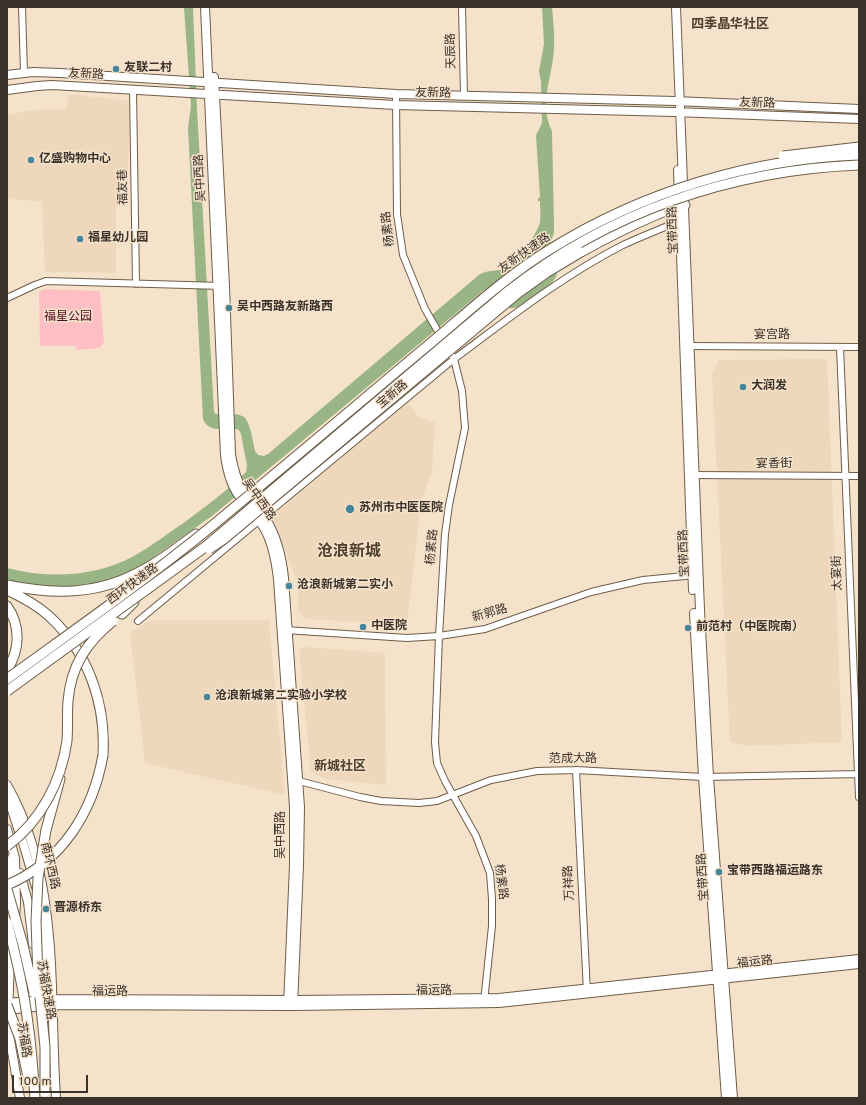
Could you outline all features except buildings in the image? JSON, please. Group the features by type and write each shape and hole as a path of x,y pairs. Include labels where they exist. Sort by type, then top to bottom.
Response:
{"highway":[{"path":"728,173 770,158 859,147"},
{"name":"友新快速路","path":"261,486 501,284 539,257 590,227 632,206 671,191 728,173 791,161 859,155"},
{"name":"友新快速路","path":"269,492 507,292 534,272 586,240 628,219 673,201 730,182 817,167 859,165"},
{"path":"122,614 203,553 257,518 502,306 546,273 581,252 630,227 682,206"},
{"name":"西环快速路","path":"7,679 140,583 261,486"},
{"name":"西环快速路","path":"7,692 146,591 205,546 269,492"},
{"path":"7,585 32,590 65,592 106,586 134,575 152,565 235,508"},
{"path":"205,546 257,518"},
{"path":"7,590 30,602 48,616 64,632 78,652 92,679 96,692 102,717 103,742 103,755 97,781 89,804 79,822 66,840 43,863 11,884"},
{"path":"45,1095 44,1047 36,946 37,893 42,848 67,742 69,692 78,663 90,642 146,591"},
{"path":"7,606 14,618 18,637 15,656 7,670"},
{"path":"7,846 24,832 44,806 59,772 67,742"},
{"name":"苏福快速路","path":"7,888 16,915 32,983 42,1045 45,1095"},
{"name":"苏福快速路","path":"7,922 22,985 29,1026 35,1098"},
{"path":"7,1006 16,1028 23,1052 27,1070 30,1098"}],"main road":[{"name":"吴中西路","path":"205,7 208,82"},
{"name":"吴中西路","path":"210,7 208,94 221,286 227,433 233,479 257,518 273,533 281,558 283,572 284,630 300,849 290,1003"},
{"name":"宝带西路","path":"670,7 678,113 691,475 706,777 726,1048 733,1098"},
{"name":"宝带西路","path":"676,7 677,102"},
{"name":"友新路","path":"7,75 60,72 396,94 536,97 859,109"},
{"name":"友新路","path":"7,90 47,85 395,105 859,119"},
{"name":"南环西路","path":"7,785 31,840 41,878 46,909 44,1003"},
{"path":"7,794 24,846 38,897 41,920 44,1003"},
{"path":"7,829 26,891 54,1068 56,1098"},
{"path":"7,1006 16,904 11,884 14,855"},
{"path":"7,904 10,868 14,855"},
{"name":"福运路","path":"7,1006 44,1003 484,1001 512,997 587,992 859,959"},
{"name":"福运路","path":"720,976 859,964"},
{"name":"苏福路","path":"7,1006 9,1034 20,1098"},
{"name":"宝带西路","path":"726,1048 726,1098"}],"street":[{"path":"22,7 24,73"},
{"name":"天辰路","path":"462,7 464,95"},
{"name":"福友巷","path":"133,90 136,284"},
{"name":"杨素路","path":"396,94 397,214 403,255 425,309 454,358 462,391 465,428 447,520 442,571 435,742 437,763 445,781 476,836 490,873 492,926 484,1001"},
{"name":"宝新路","path":"138,621 257,518 454,358 583,268 621,246 682,221"},
{"path":"7,298 35,284 46,281 192,287 221,286"},
{"name":"宴宫路","path":"687,346 859,347"},
{"name":"太宴街","path":"840,347 859,797"},
{"name":"宴香街","path":"691,475 859,476"},
{"name":"新郭路","path":"284,630 407,638 439,636 485,629 591,592 643,580 696,575"},
{"name":"范成大路","path":"296,782 381,801 419,803 437,801 491,780 537,771 576,770 706,777 858,774"},
{"name":"万祥路","path":"576,770 587,992"}],"shaded area":[{"path":"184,7 193,7 197,109 214,412 216,414 236,414 245,418 249,426 255,451 258,455 264,456 268,454 480,274 503,270 510,267 518,260 527,247 540,223 536,135 542,123 541,82 539,71 544,44 542,7 552,7 554,33 553,58 547,90 546,110 552,131 554,224 554,233 548,249 555,263 557,272 556,277 541,292 518,307 513,308 504,307 489,290 484,290 212,516 141,566 115,579 75,588 7,584 7,568 39,574 72,574 104,568 134,556 185,522 224,492 246,472 247,466 239,430 209,427 203,419 188,128 191,106"},
{"path":"68,94 130,101 127,206 116,206 116,273 45,272 42,201 7,199 7,115 33,110 67,109"},
{"path":"827,359 842,742 748,746 730,742 712,373 719,360"},
{"name":"苏州市中医医院","path":"408,403 418,417 435,423 432,471 421,502 407,624 304,619 298,609 298,583 272,517 360,438"},
{"name":"沧浪新城第二实验小学校","path":"151,620 269,620 285,795 145,763 130,632"},
{"path":"303,647 385,653 386,785 327,779 311,772 299,651"}],"green space":[{"name":"福星公园","path":"44,289 100,291 104,343 99,348 77,350 76,346 40,346 39,292"}],"place":[{"name":"友联二村","path":"116,69"},
{"name":"亿盛购物中心","path":"31,160"},
{"name":"福星幼儿园","path":"80,239"},
{"name":"吴中西路友新路西","path":"229,308"},
{"name":"大润发","path":"743,387"},
{"name":"苏州市中医医院","path":"350,509"},
{"name":"沧浪新城第二实小","path":"289,586"},
{"name":"中医院","path":"363,627"},
{"name":"前范村（中医院南）","path":"688,628"},
{"name":"沧浪新城第二实验小学校","path":"207,697"},
{"name":"宝带西路福运路东","path":"719,872"},
{"name":"晋源桥东","path":"46,909"}],"district":[{"name":"四季晶华社区","path":"730,25"},
{"name":"沧浪新城","path":"349,553"},
{"name":"新城社区","path":"340,767"}]}
